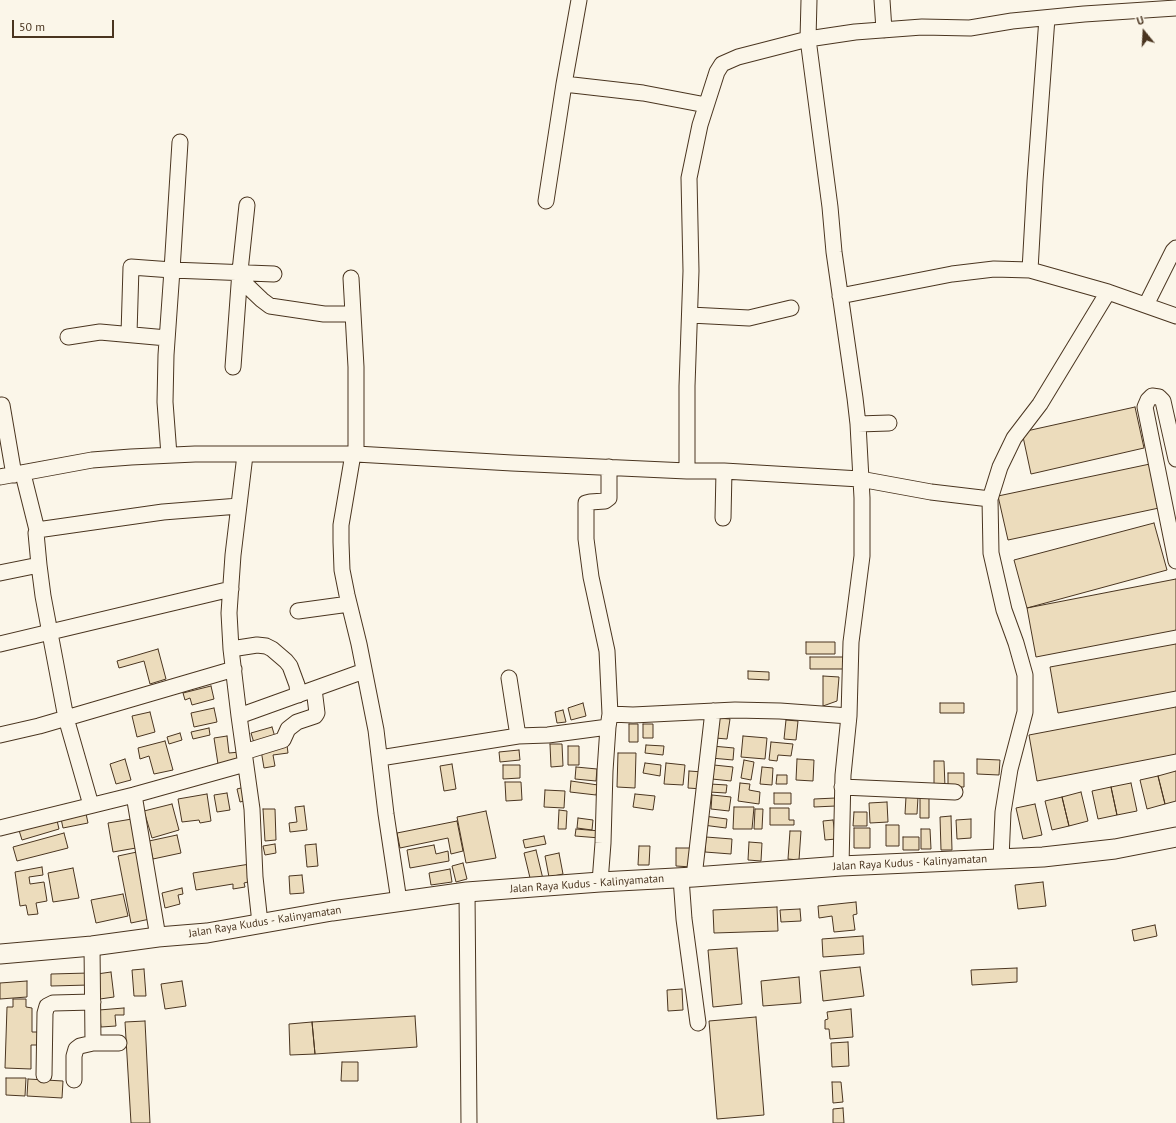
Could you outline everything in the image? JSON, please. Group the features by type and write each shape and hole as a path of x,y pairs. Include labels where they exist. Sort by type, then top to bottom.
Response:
{"main road":[{"name":"Jalan Raya Kudus - Kalinyamatan","path":"0,954 92,946 207,932 399,901 467,892 600,882 688,878 841,866 1043,857 1116,849 1176,837"}],"street":[{"path":"546,200 579,0"},
{"path":"809,0 808,39 840,296 858,424 862,498 862,556 851,642 849,716 842,787 841,866"},
{"path":"882,0 884,30"},
{"path":"687,471 687,386 691,271 689,178 706,105 722,64 738,57 808,39 855,32 922,27 970,28 1012,21 1047,18 1084,7 1176,8"},
{"path":"1030,270 1047,18"},
{"path":"564,84 637,92 676,98 706,105"},
{"path":"169,455 166,402 167,338 180,142"},
{"path":"233,367 247,204"},
{"path":"1146,305 1173,251 1176,248"},
{"path":"129,334 128,267 240,275 274,274"},
{"path":"840,296 952,274 994,269 1030,270 1108,292 1176,316"},
{"path":"240,275 262,300 270,306 324,314 353,314"},
{"path":"351,278 356,367 354,454 343,512 341,542 342,570 359,644 376,730 386,814 399,901"},
{"path":"1001,859 1003,812 1010,769 1025,712 1026,676 1004,610 991,553 990,499 1000,467 1014,438 1040,404 1108,292"},
{"path":"690,315 749,318 791,308"},
{"path":"68,337 100,332 167,338"},
{"path":"1176,459 1163,401 1159,397 1152,396 1148,400 1145,407 1172,515 1176,561"},
{"path":"2,405 13,475 37,530 38,565 66,718 91,805"},
{"path":"858,424 889,423"},
{"path":"13,475 92,460 169,455 354,454 687,471 724,471 860,478 931,492 990,499"},
{"path":"245,455 233,555 229,613 231,649 244,758 252,809 255,877 260,923"},
{"path":"600,882 609,720 607,651 591,577 586,539 586,503 605,501 609,498 609,467"},
{"path":"723,518 724,471"},
{"path":"37,530 164,512 239,506"},
{"path":"0,573 38,565"},
{"path":"0,644 231,589"},
{"path":"298,610 349,604"},
{"path":"231,649 257,645 266,646 272,649 290,666 298,695"},
{"path":"0,735 66,718 234,669"},
{"path":"239,716 364,671"},
{"path":"509,678 518,736"},
{"path":"0,828 134,795 244,758 283,740 288,729 297,722 315,716 314,689"},
{"path":"380,758 518,736 548,735 633,715 713,711 780,710 849,716"},
{"path":"698,1023 684,919 688,878 713,711"},
{"path":"842,787 956,792"},
{"path":"134,795 158,937"},
{"path":"467,892 470,1123"},
{"path":"92,946 93,1043"},
{"path":"44,1075 45,1013 47,1006 53,1003 93,1002"},
{"path":"74,1080 74,1056 76,1049 80,1046 93,1043 119,1043"}],"building":[{"path":"1135,407 1144,448 1031,474 1022,432"},
{"path":"1150,464 1159,508 1008,540 998,496"},
{"path":"1154,523 1167,570 1027,608 1014,560"},
{"path":"1176,579 1176,630 1036,657 1027,608"},
{"path":"806,642 835,642 835,654 806,654"},
{"path":"1176,644 1176,691 1058,713 1050,667"},
{"path":"158,649 166,679 150,684 144,661 119,668 117,661"},
{"path":"810,657 844,657 844,669 810,669"},
{"path":"748,671 769,672 769,680 748,679"},
{"path":"823,676 839,677 837,701 823,706"},
{"path":"211,686 214,699 192,705 190,698 185,700 183,693"},
{"path":"583,703 586,716 571,720 568,708"},
{"path":"940,703 964,703 964,713 940,713"},
{"path":"1176,707 1176,754 1037,781 1029,735"},
{"path":"214,708 217,722 194,727 191,713"},
{"path":"563,710 566,722 557,723 555,712"},
{"path":"150,712 155,732 137,737 132,716"},
{"path":"718,718 730,719 727,739 715,738"},
{"path":"786,720 798,721 796,740 784,739"},
{"path":"629,724 638,724 638,742 629,742"},
{"path":"643,724 653,724 653,738 643,738"},
{"path":"272,727 275,737 254,743 251,733"},
{"path":"209,728 210,735 193,739 191,732"},
{"path":"180,733 182,740 169,744 167,737"},
{"path":"227,736 229,753 240,752 242,761 218,764 214,738"},
{"path":"743,736 767,738 765,759 741,757"},
{"path":"165,741 173,770 154,774 149,756 140,759 138,748"},
{"path":"771,742 793,744 791,756 778,755 777,761 769,760"},
{"path":"550,744 562,744 563,766 551,767"},
{"path":"287,745 288,753 273,755 275,766 264,768 261,750"},
{"path":"646,745 664,746 663,755 645,753"},
{"path":"568,746 579,746 579,765 568,765"},
{"path":"712,746 734,748 733,760 711,758"},
{"path":"519,750 520,760 500,762 499,752"},
{"path":"618,753 636,753 635,788 617,787"},
{"path":"125,759 131,780 116,784 110,764"},
{"path":"797,759 814,760 813,781 796,780"},
{"path":"977,759 1000,760 999,775 977,774"},
{"path":"744,760 754,762 751,780 741,778"},
{"path":"934,761 944,761 945,787 934,788"},
{"path":"645,763 661,765 660,776 643,773"},
{"path":"666,763 685,765 683,785 664,784"},
{"path":"452,764 456,789 444,791 440,766"},
{"path":"503,765 520,765 520,778 503,779"},
{"path":"714,765 733,767 731,781 712,779"},
{"path":"576,767 597,769 596,781 575,779"},
{"path":"762,767 773,768 772,785 760,784"},
{"path":"689,771 703,772 702,789 688,788"},
{"path":"1176,771 1176,801 1165,804 1158,776"},
{"path":"948,773 964,773 964,787 948,787"},
{"path":"777,775 787,775 787,784 776,784"},
{"path":"1158,776 1165,804 1147,809 1140,780"},
{"path":"571,781 598,785 596,795 570,792"},
{"path":"505,782 521,782 522,800 506,801"},
{"path":"740,783 750,784 749,790 760,792 759,804 738,801"},
{"path":"1131,783 1137,811 1117,815 1111,787"},
{"path":"710,784 727,785 726,793 709,792"},
{"path":"245,787 248,800 240,802 237,789"},
{"path":"1111,787 1117,815 1098,819 1092,791"},
{"path":"545,790 565,791 564,808 544,807"},
{"path":"1081,792 1088,821 1069,826 1062,797"},
{"path":"227,793 230,810 217,812 214,795"},
{"path":"774,793 791,793 791,804 774,804"},
{"path":"207,794 211,821 200,823 199,820 182,822 178,799"},
{"path":"635,794 655,796 653,810 633,807"},
{"path":"712,795 731,797 729,811 711,809"},
{"path":"906,797 918,797 917,814 905,814"},
{"path":"1062,797 1069,826 1052,830 1045,801"},
{"path":"836,798 836,806 814,807 814,799"},
{"path":"920,798 929,798 929,818 920,818"},
{"path":"887,802 888,822 870,823 869,803"},
{"path":"172,804 179,830 152,838 144,811"},
{"path":"1035,804 1042,835 1023,839 1016,808"},
{"path":"304,806 307,830 290,832 289,823 297,822 295,807"},
{"path":"734,807 754,807 752,829 733,829"},
{"path":"770,808 789,808 789,820 794,820 794,825 770,825"},
{"path":"85,809 88,823 63,828 60,814"},
{"path":"263,809 275,809 276,840 265,841"},
{"path":"755,809 763,809 762,829 754,829"},
{"path":"559,810 567,811 566,829 558,829"},
{"path":"486,811 496,858 466,863 457,817"},
{"path":"854,812 867,812 867,826 853,826"},
{"path":"56,816 59,829 22,840 18,827"},
{"path":"704,816 727,819 726,828 703,825"},
{"path":"951,816 952,850 941,850 940,817"},
{"path":"578,818 593,820 592,830 577,828"},
{"path":"132,819 136,848 113,852 108,823"},
{"path":"971,819 971,838 957,839 956,820"},
{"path":"833,820 836,839 825,840 823,821"},
{"path":"457,821 463,851 451,854 448,838 400,848 397,833"},
{"path":"886,825 899,825 899,846 886,846"},
{"path":"854,828 870,828 870,848 854,848"},
{"path":"576,829 600,831 600,838 575,836"},
{"path":"921,829 930,829 931,849 921,849"},
{"path":"790,831 801,831 799,860 788,859"},
{"path":"64,833 68,848 17,861 13,847"},
{"path":"177,835 181,853 153,859 149,841"},
{"path":"544,836 546,844 525,848 523,840"},
{"path":"706,837 732,839 731,854 705,852"},
{"path":"903,837 919,837 919,850 903,850"},
{"path":"749,842 762,843 761,861 748,860"},
{"path":"275,844 276,853 265,855 263,846"},
{"path":"316,844 318,866 307,867 305,845"},
{"path":"434,845 436,854 448,851 449,861 410,868 407,850"},
{"path":"639,846 650,846 649,865 638,865"},
{"path":"676,848 693,848 692,867 676,866"},
{"path":"536,850 543,879 531,882 524,853"},
{"path":"137,852 150,919 131,923 118,856"},
{"path":"559,853 563,874 549,877 545,856"},
{"path":"463,863 467,879 456,882 452,866"},
{"path":"250,864 252,881 244,883 245,887 233,889 233,884 196,890 193,873"},
{"path":"42,867 43,875 29,877 30,884 44,882 47,901 36,903 38,914 28,915 26,905 20,906 15,872"},
{"path":"73,868 79,898 53,902 48,873"},
{"path":"450,869 452,882 431,885 429,873"},
{"path":"302,875 304,893 290,894 289,876"},
{"path":"1043,882 1046,906 1018,909 1015,885"},
{"path":"182,888 183,894 178,895 180,904 165,908 162,893"},
{"path":"123,894 128,916 96,923 91,900"},
{"path":"856,902 857,914 853,915 855,930 834,932 832,916 819,918 818,906"},
{"path":"777,907 778,931 714,933 713,910"},
{"path":"800,909 801,921 781,922 780,910"},
{"path":"1155,925 1157,936 1134,941 1132,930"},
{"path":"863,936 864,954 823,957 822,939"},
{"path":"737,948 742,1004 713,1007 708,950"},
{"path":"860,967 864,996 823,1001 820,971"},
{"path":"1017,968 1017,982 972,985 971,970"},
{"path":"144,969 146,996 134,996 132,970"},
{"path":"111,972 114,997 100,999 97,974"},
{"path":"89,973 89,985 51,986 51,974"},
{"path":"799,977 801,1003 763,1006 761,981"},
{"path":"27,981 27,997 0,999 0,983"},
{"path":"182,981 186,1006 165,1009 161,984"},
{"path":"682,989 683,1010 668,1011 667,990"},
{"path":"13,999 26,999 26,1007 32,1008 32,1032 39,1032 39,1045 31,1045 31,1069 5,1068 7,1007 13,1007"},
{"path":"124,1008 124,1015 115,1015 116,1026 101,1027 99,1010"},
{"path":"851,1009 853,1037 830,1039 829,1029 825,1029 825,1020 828,1019 827,1012"},
{"path":"415,1016 417,1047 315,1054 312,1022"},
{"path":"756,1017 764,1115 717,1119 709,1021"},
{"path":"145,1021 150,1123 131,1123 125,1022"},
{"path":"312,1022 315,1054 290,1055 289,1024"},
{"path":"848,1042 849,1066 832,1067 831,1043"},
{"path":"342,1062 358,1062 358,1081 341,1081"},
{"path":"6,1078 26,1078 25,1096 6,1095"},
{"path":"28,1079 63,1081 62,1098 27,1096"},
{"path":"832,1082 841,1082 843,1102 833,1103"},
{"path":"843,1108 844,1123 833,1123 833,1109"}]}
